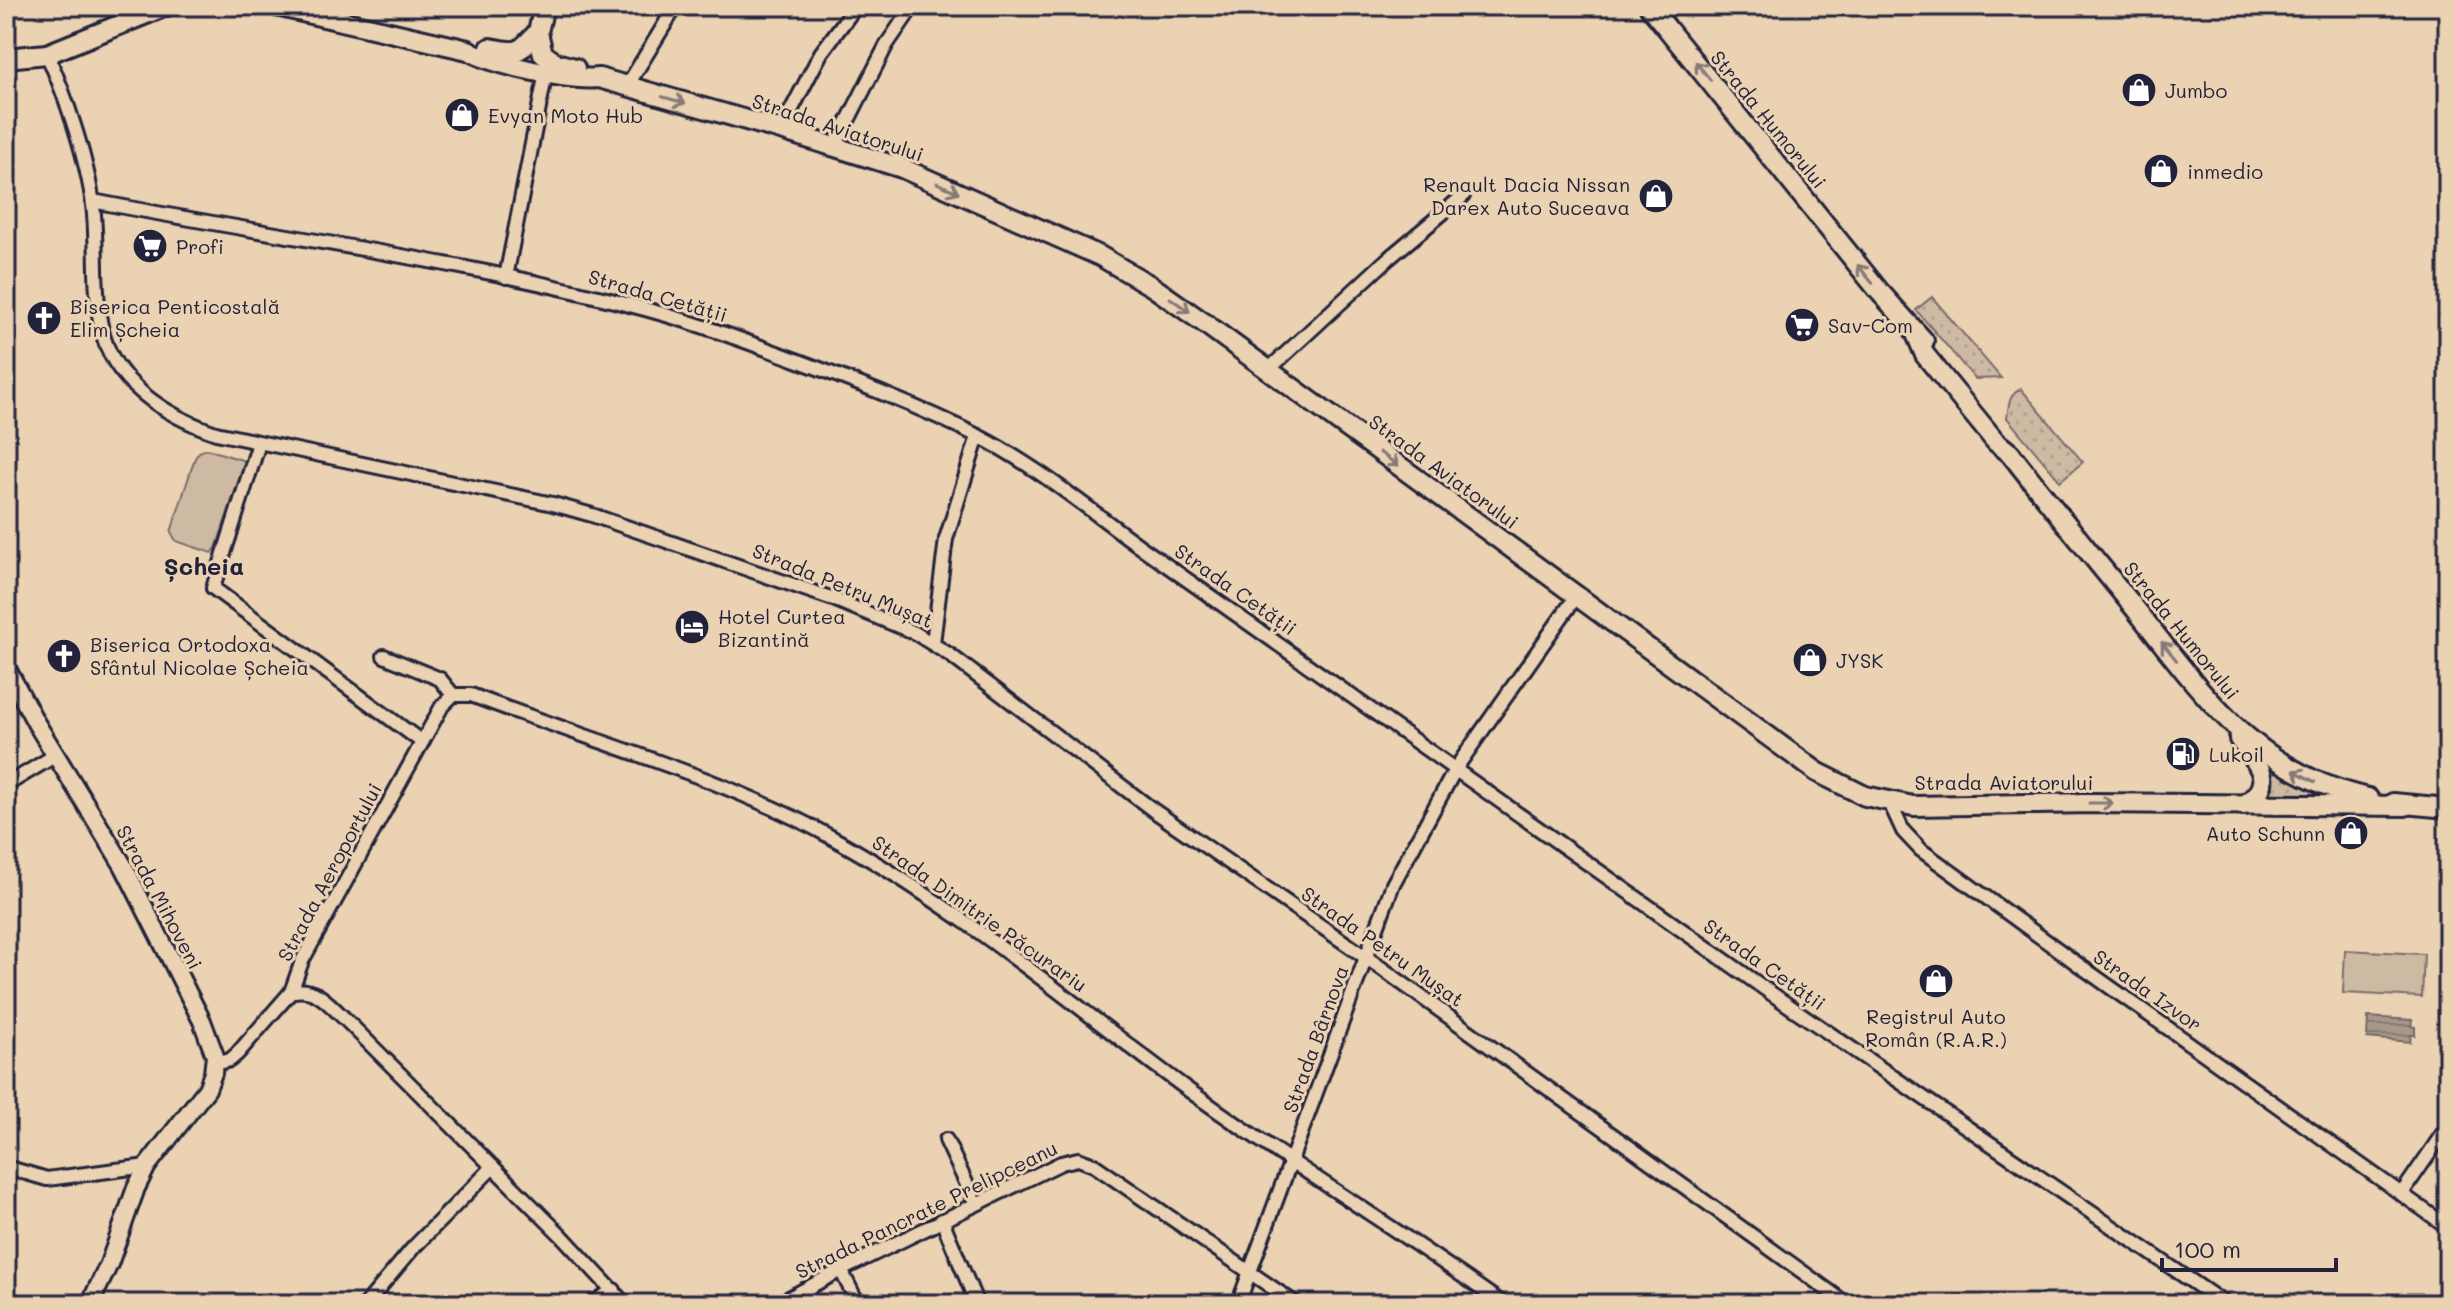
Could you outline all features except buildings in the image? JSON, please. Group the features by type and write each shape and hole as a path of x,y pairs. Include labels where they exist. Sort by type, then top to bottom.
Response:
{"main road":[{"path":"6,58 47,54 166,6"},
{"path":"276,6 468,50 479,46 512,52 522,50 538,32"},
{"path":"544,6 538,32 543,54 548,59 588,71 599,78"},
{"name":"Strada Humorului","path":"1649,6 1916,334 1925,355 1996,442 2010,453 2217,711 2275,759 2303,777 2350,794 2405,806 2448,808"},
{"name":"Strada Aviatorului","path":"468,50 480,58 583,80 599,78 835,146 902,168 1100,256 1182,306 1817,772 1865,796 1890,803 1954,806 2092,803 2405,806"},
{"name":"Strada Mihoveni","path":"6,667 148,911 208,1035 215,1064"},
{"path":"2217,711 2263,775 2262,788 2244,805"},
{"path":"90,1304 147,1166 202,1096 211,1081 215,1064"}],"street":[{"path":"627,86 676,6"},
{"path":"781,130 821,53 856,6"},
{"path":"835,146 887,44 913,6"},
{"name":"Strada Petru Mușat","path":"47,54 88,173 93,201 101,327 111,353 127,378 157,405 179,419 216,433 520,496 592,515 833,599 933,643 1141,801 1366,957 1847,1304"},
{"path":"506,277 546,72"},
{"path":"1268,370 1389,258 1463,196"},
{"name":"Strada Cetății","path":"93,201 506,277 645,309 720,332 895,398 978,436 1044,476 1785,1003 2225,1304"},
{"path":"933,643 946,539 978,436"},
{"path":"259,443 213,588 422,742"},
{"name":"Strada Bârnova","path":"1238,1304 1393,884 1456,768 1577,595"},
{"name":"Strada Dimitrie Păcurariu","path":"384,656 440,679 453,695 471,695 669,767 786,815 830,837 986,937 1205,1101 1503,1304"},
{"name":"Strada Aeroportului","path":"453,695 442,706 302,961 291,992 304,990 320,996 493,1167 625,1304"},
{"path":"6,785 56,755"},
{"name":"Strada Izvor","path":"1890,803 1903,831 1921,850 2448,1227"},
{"path":"215,1064 230,1060 237,1054 291,992"},
{"path":"2402,1193 2448,1126"},
{"path":"946,1140 976,1204"},
{"name":"Strada Pancrate Prelipceanu","path":"778,1304 942,1220 1061,1163 1078,1159 1251,1273"},
{"path":"6,1167 47,1179 147,1166"},
{"path":"366,1304 413,1248 493,1167"},
{"path":"942,1220 977,1304"},
{"path":"841,1270 858,1304"},
{"path":"1251,1273 1296,1304"},
{"path":"591,1304 614,1290"}],"shaded area":[{"path":"1932,297 2001,378 1975,379 1916,310"},
{"path":"2021,389 2083,462 2060,481 2007,418 2011,397"},
{"path":"207,449 245,461 212,553 176,541 171,532 195,458"},
{"path":"2266,759 2345,798 2262,801 2273,789 2272,774"},
{"path":"2345,950 2424,954 2422,997 2343,993"},
{"path":"2368,1017 2412,1020 2415,1035 2411,1035 2410,1042 2367,1038"}],"place":[{"name":"Jumbo","path":"2139,90"},
{"name":"Evyan Moto Hub","path":"462,115"},
{"name":"inmedio","path":"2161,171"},
{"name":"Renault Dacia Nissan Darex Auto Suceava","path":"1656,196"},
{"name":"Profi","path":"150,246"},
{"name":"Biserica Penticostală Elim Șcheia","path":"44,318"},
{"name":"Sav-Com","path":"1802,325"},
{"name":"Hotel Curtea Bizantină","path":"692,627"},
{"name":"Biserica Ortodoxa Sfântul Nicolae Șcheia","path":"64,656"},
{"name":"JYSK","path":"1810,660"},
{"name":"Lukoil","path":"2183,754"},
{"name":"Auto Schunn","path":"2351,833"},
{"name":"Registrul Auto Român (R.A.R.)","path":"1936,981"}],"district":[{"name":"Șcheia","path":"204,565"}]}
